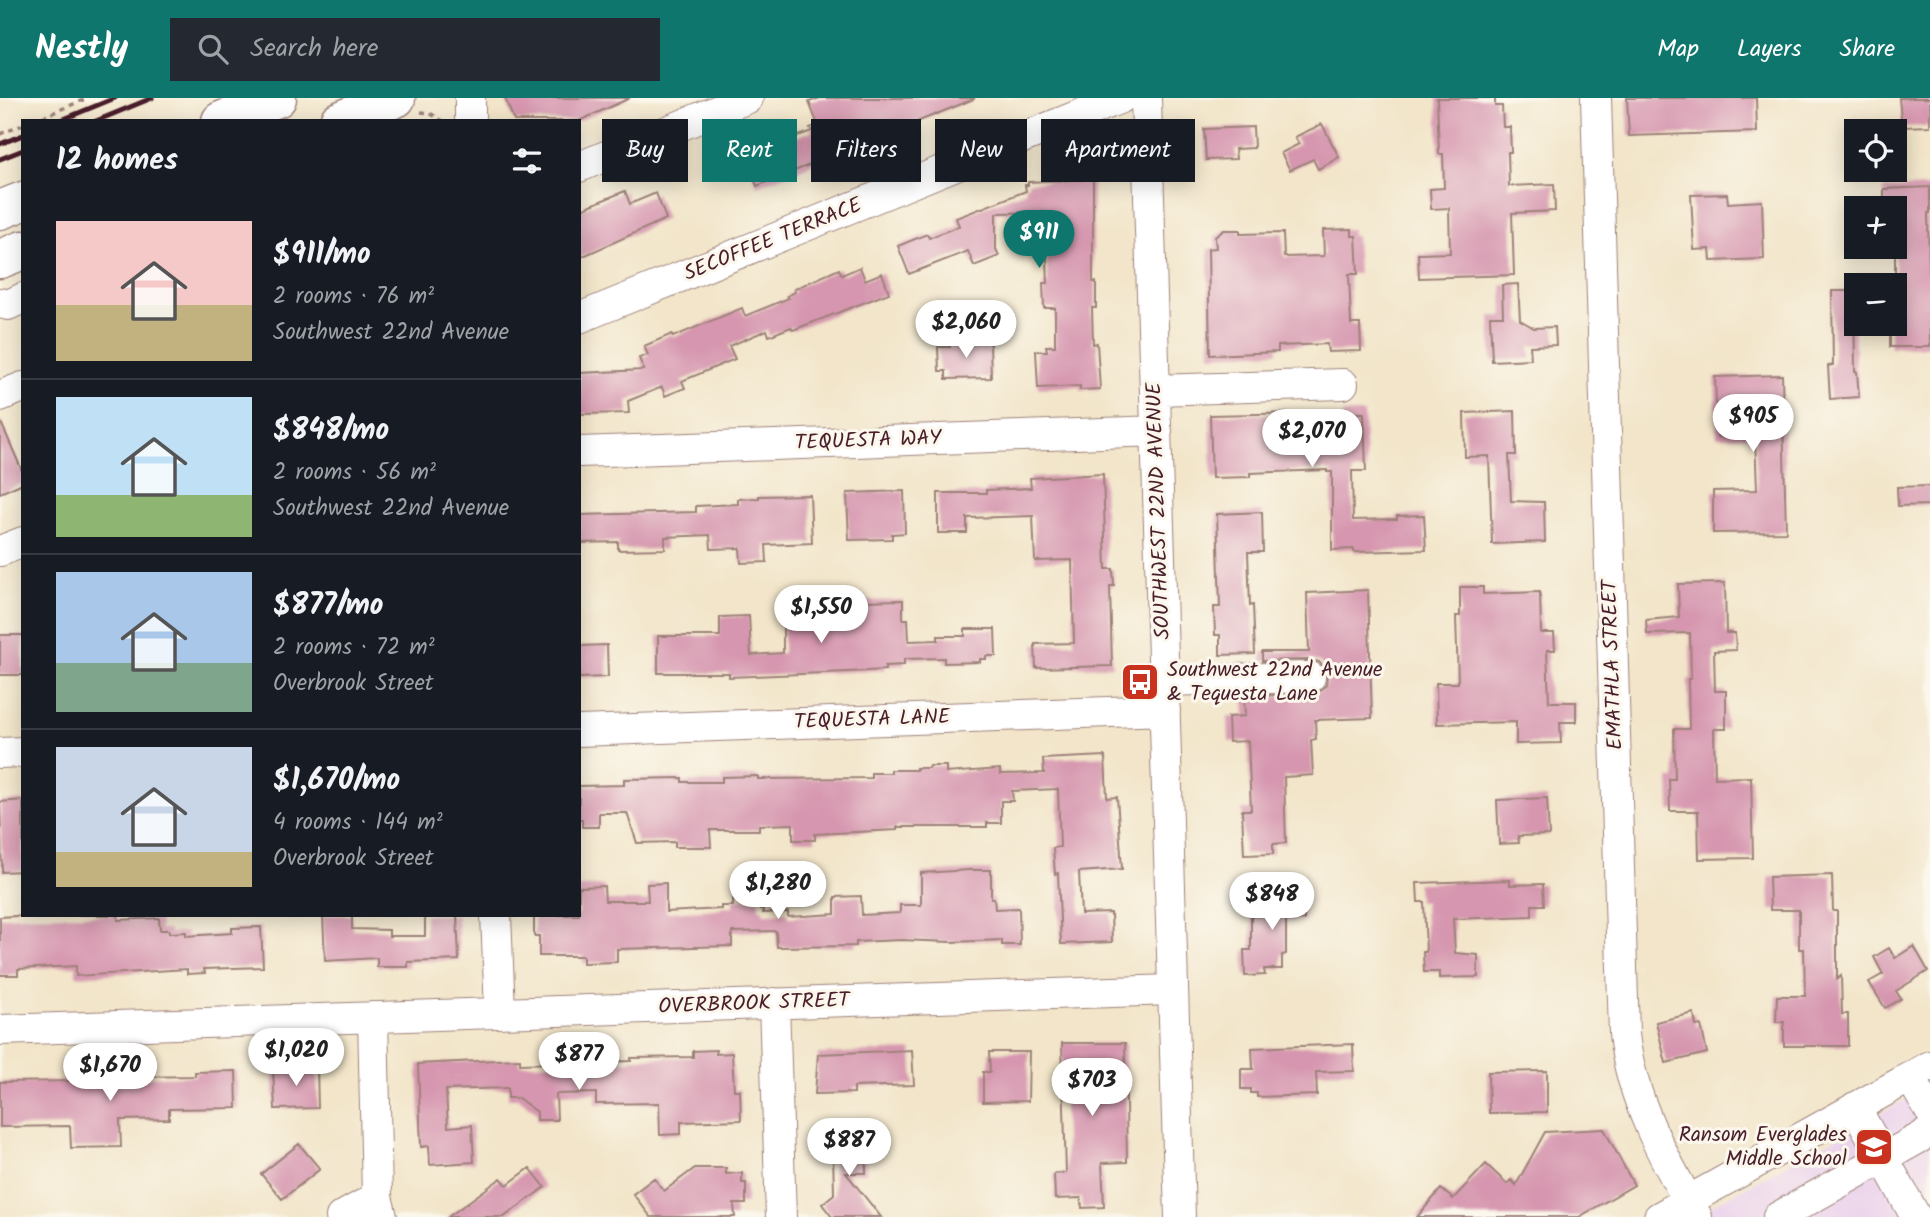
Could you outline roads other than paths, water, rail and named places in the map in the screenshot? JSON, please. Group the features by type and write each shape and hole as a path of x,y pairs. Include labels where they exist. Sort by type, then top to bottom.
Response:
{"highway":[{"path":"226,119 277,98"},
{"path":"347,119 406,105"},
{"path":"0,210 21,202"},
{"path":"0,259 21,251"}],"street":[{"path":"470,98 470,119"},
{"path":"581,166 709,105 748,98"},
{"name":"SECOFFEE TERRACE","path":"581,317 1121,98"},
{"name":"SOUTHWEST 22ND AVENUE","path":"1146,98 1180,1217"},
{"name":"EMATHLA STREET","path":"1596,98 1624,1034 1628,1063 1641,1105 1692,1209"},
{"path":"0,303 8,305 21,299"},
{"path":"1156,390 1343,384"},
{"path":"0,396 21,388"},
{"name":"TEQUESTA WAY","path":"581,452 1157,431"},
{"path":"0,551 21,542"},
{"name":"TEQUESTA LANE","path":"581,731 1165,695 1310,677"},
{"path":"0,753 21,752"},
{"path":"496,917 500,1012"},
{"name":"OVERBROOK STREET","path":"0,1030 1172,990"},
{"path":"774,1003 781,1217"},
{"path":"341,1217 380,1207 373,1017"},
{"path":"1659,1217 1692,1209 1855,1107 1920,1071 1930,1111"},
{"path":"1855,1107 1916,1217"},
{"path":"1778,1217 1930,1132"}],"railway":[{"path":"64,119 115,98"},
{"path":"101,119 152,98"},
{"path":"0,144 21,136"},
{"path":"0,159 21,151"}],"place":[{"name":"Southwest 22nd Avenue & Tequesta Lane","path":"1140,682"},
{"name":"Ransom Everglades Middle School","path":"1874,1147"}]}
